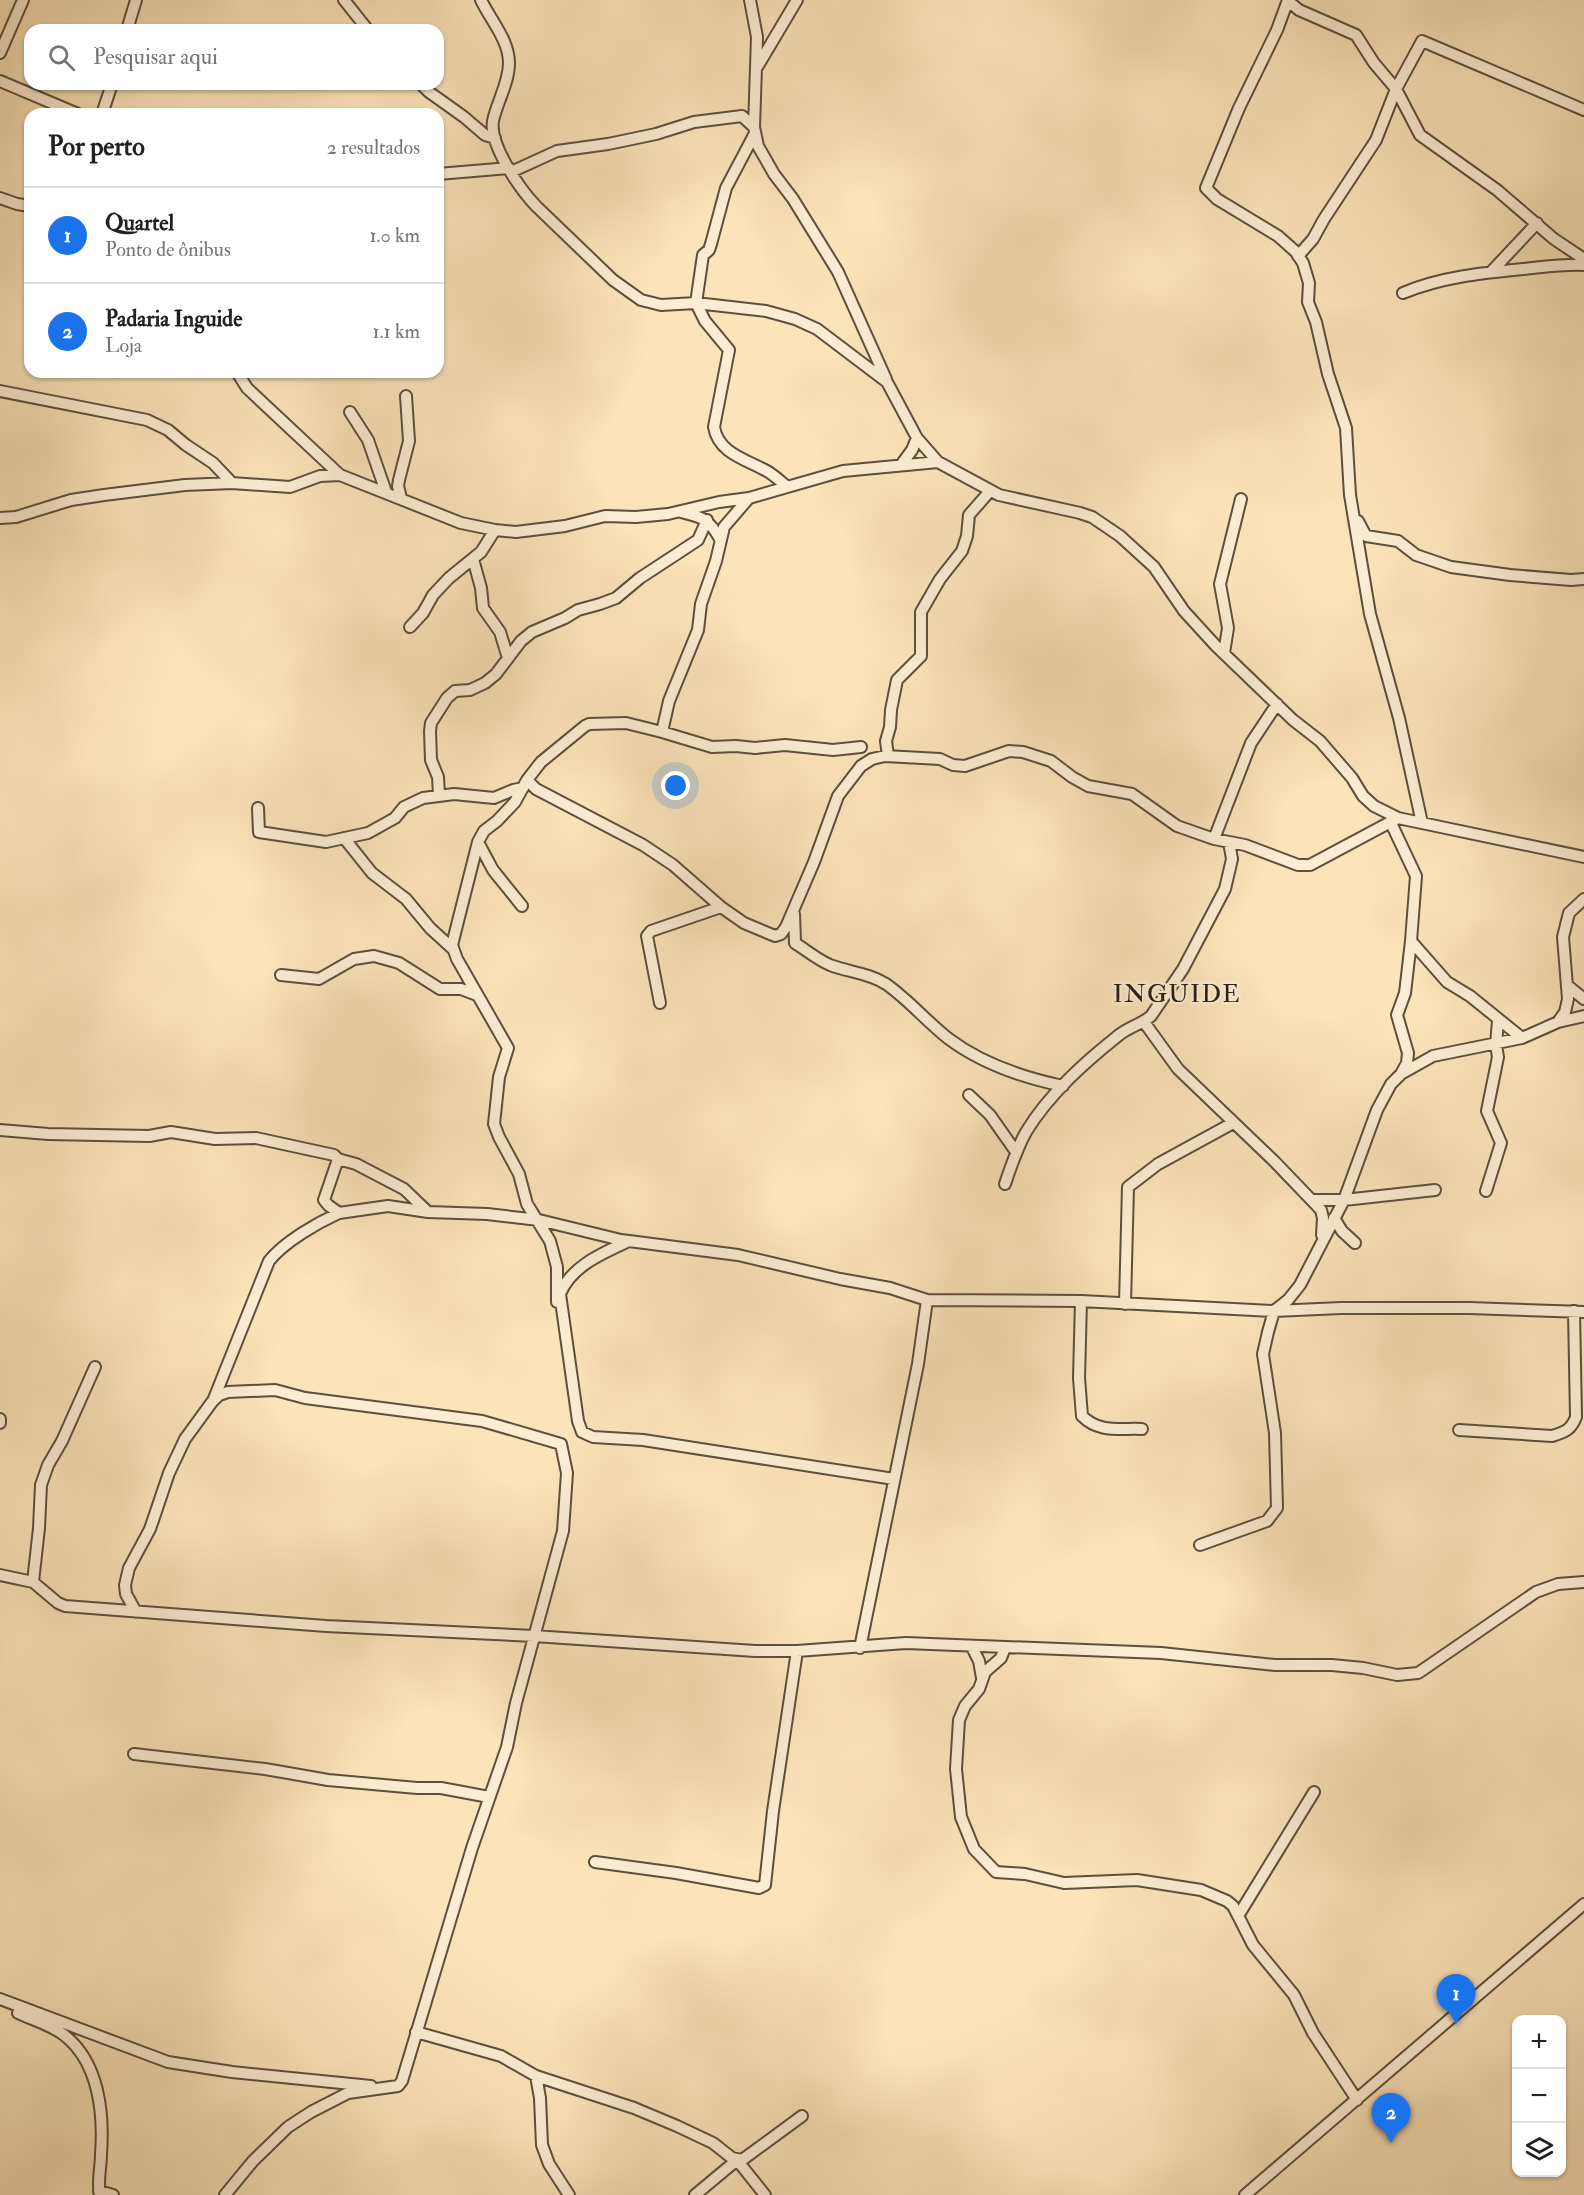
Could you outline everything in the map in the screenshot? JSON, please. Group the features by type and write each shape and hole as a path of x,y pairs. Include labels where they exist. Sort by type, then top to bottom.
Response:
{"street":[{"path":"0,53 23,0"},
{"path":"129,24 136,0"},
{"path":"344,0 363,24"},
{"path":"481,0 501,36 509,59 503,91 493,121 495,138 510,170 536,206 613,280 641,300 656,304 696,303 766,311 807,323 861,360 887,382"},
{"path":"750,0 757,37 754,131 725,192 709,250 703,255 696,303 705,321 729,350 714,427 718,440 730,452 765,470 786,486"},
{"path":"755,71 797,0"},
{"path":"1422,823 1399,718 1370,614 1350,495 1346,428 1328,374 1316,322 1308,302 1309,283 1303,263 1278,236 1217,200 1206,188 1239,108 1277,30 1288,0 1356,36 1374,63 1396,89 1419,135 1497,190 1554,239 1584,259"},
{"path":"1284,12 1301,5"},
{"path":"1298,256 1313,239 1376,140 1396,89 1422,41 1584,110"},
{"path":"0,81 64,108"},
{"path":"104,108 110,90"},
{"path":"427,90 485,135 495,138"},
{"path":"444,174 510,170 557,151 632,140 694,122 742,116 754,131 764,159 793,199 838,272 887,382 917,438 938,462 990,491 1006,497 1080,513 1109,527 1154,567 1184,611 1202,632 1332,754 1368,801 1395,821 1416,876 1406,987 1397,1015 1408,1053 1407,1063 1401,1074"},
{"path":"0,198 24,205"},
{"path":"1491,273 1537,223"},
{"path":"1403,293 1422,285 1458,277 1560,264 1584,265"},
{"path":"241,378 247,388 340,475 462,523 495,530 529,531 605,516 636,517 679,512 718,502 749,498 843,471 938,462"},
{"path":"0,391 159,424 213,463 232,483"},
{"path":"401,498 398,486 409,441 406,396"},
{"path":"350,412 369,440 386,492"},
{"path":"901,465 912,450 917,438"},
{"path":"0,518 16,517 71,500 104,495 185,485 232,483 290,487 320,477 340,475"},
{"path":"888,756 886,741 890,730 897,680 921,656 921,612 940,579 962,551 967,536 969,515 990,491"},
{"path":"662,732 669,700 698,630 701,604 716,561 720,539 727,522 749,498"},
{"path":"1224,653 1228,628 1220,584 1241,499"},
{"path":"679,512 707,520 712,524 720,539"},
{"path":"1354,515 1366,536 1398,541 1416,555 1450,567 1571,580 1583,576"},
{"path":"439,795 438,777 430,753 431,723 452,694 455,691 470,690 485,683 521,641 532,632 578,610 616,598 640,578 698,540 707,520"},
{"path":"410,627 423,613 433,595 449,578 481,552 495,530"},
{"path":"473,559 478,574 483,608 500,632 508,658"},
{"path":"1214,839 1251,743 1277,704"},
{"path":"453,949 455,930 478,842 484,831 502,817 548,756 589,724 626,723 712,747 755,748 785,745 833,750 861,747"},
{"path":"258,808 258,830 263,833 318,842 368,833 395,818 404,807 423,798 467,794 491,799 525,784 643,845 744,923 776,936 783,932 794,908 838,796 861,766 872,759 888,756 940,759 953,765 964,766 1009,751 1023,752 1051,761 1082,783 1132,794 1178,826 1305,866 1346,848 1395,821 1422,823 1584,857"},
{"path":"344,838 372,873 405,899 430,928 453,949 508,1048 499,1077 494,1117 495,1128 519,1174 527,1204 550,1241 557,1267 557,1302 564,1282 574,1271 629,1241"},
{"path":"478,842 493,870 522,906"},
{"path":"1005,1184 1016,1152 1027,1130 1063,1086 1126,1029 1144,1022 1156,1009 1183,969 1225,889 1232,859 1229,842"},
{"path":"1558,1022 1565,1012 1568,999 1563,938 1569,913 1584,900"},
{"path":"660,1002 647,936 651,932 721,907"},
{"path":"794,908 795,943 831,966 879,980 959,1045 1018,1075 1063,1086"},
{"path":"1411,941 1447,982 1470,996 1522,1038"},
{"path":"281,975 319,979 354,959 374,956 399,963 440,989 461,989 477,995"},
{"path":"1568,986 1584,999"},
{"path":"1200,1545 1267,1521 1276,1508 1275,1433 1263,1354 1274,1311 1300,1285 1344,1200 1377,1110 1391,1084 1401,1074 1433,1056 1496,1045 1522,1038 1558,1022 1584,1016"},
{"path":"1486,1191 1501,1143 1487,1111 1498,1057 1497,1020"},
{"path":"1144,1022 1178,1069 1322,1210 1321,1242"},
{"path":"969,1095 990,1115 1016,1152"},
{"path":"1125,1304 1128,1187 1158,1164 1233,1123"},
{"path":"0,1130 48,1134 148,1136 171,1132 215,1139 256,1138 334,1155 338,1159 356,1164 405,1189 428,1212"},
{"path":"316,1224 338,1159"},
{"path":"1312,1200 1344,1200 1435,1190"},
{"path":"324,1200 339,1213"},
{"path":"212,1402 269,1262 316,1224 339,1213 388,1206 428,1212 487,1214 539,1220 599,1236 738,1255 840,1279 890,1288 927,1300 1081,1301 1274,1311 1341,1308 1579,1311 1576,1417 1572,1427 1552,1436 1459,1430"},
{"path":"1334,1218 1342,1232 1355,1243"},
{"path":"560,1294 578,1421 582,1432 593,1437 643,1440 894,1479"},
{"path":"860,1648 918,1364 927,1300"},
{"path":"1081,1301 1079,1378 1082,1416 1099,1428 1142,1429"},
{"path":"33,1582 41,1485 48,1465 62,1440 95,1366"},
{"path":"136,1612 126,1594 125,1585 129,1568 150,1529 169,1473 185,1439 219,1395 228,1392 280,1391 305,1398 482,1422 561,1444 567,1473 565,1514 559,1547 516,1703 507,1747 489,1797 402,2081 398,2086 391,2088 348,2093 311,2112 288,2127 253,2161 225,2195"},
{"path":"0,1575 33,1582 65,1606 349,1628 534,1636 755,1651 860,1648 906,1643 1161,1653 1275,1665 1332,1665 1398,1675 1424,1669 1547,1586 1584,1582"},
{"path":"972,1647 979,1661 982,1682"},
{"path":"1005,1648 1001,1658 985,1671 982,1682 965,1706 959,1720 956,1769 961,1817 974,1849 996,1872 1025,1874 1064,1883 1127,1879 1201,1890 1227,1901 1233,1906 1253,1945 1293,1995 1313,2033 1357,2100"},
{"path":"595,1862 676,1873 759,1888 765,1885 773,1811 797,1651"},
{"path":"134,1754 265,1769 328,1780 448,1789 489,1797"},
{"path":"1238,1916 1314,1792"},
{"path":"1245,2195 1584,1904"},
{"path":"0,2002 168,2062 391,2088"},
{"path":"0,2002 63,2034 81,2053 95,2081 99,2104 100,2193 112,2195"},
{"path":"416,2032 501,2056 536,2076 634,2108 677,2126 713,2143 736,2160 765,2195"},
{"path":"536,2076 540,2098 542,2145 549,2164 569,2195"},
{"path":"695,2195 736,2160 742,2160 802,2115"}],"place":[{"name":"Quartel","path":"1456,2024"},
{"name":"Padaria Inguide","path":"1391,2143"}],"district":[{"name":"INGUIDE","path":"1177,994"}]}
